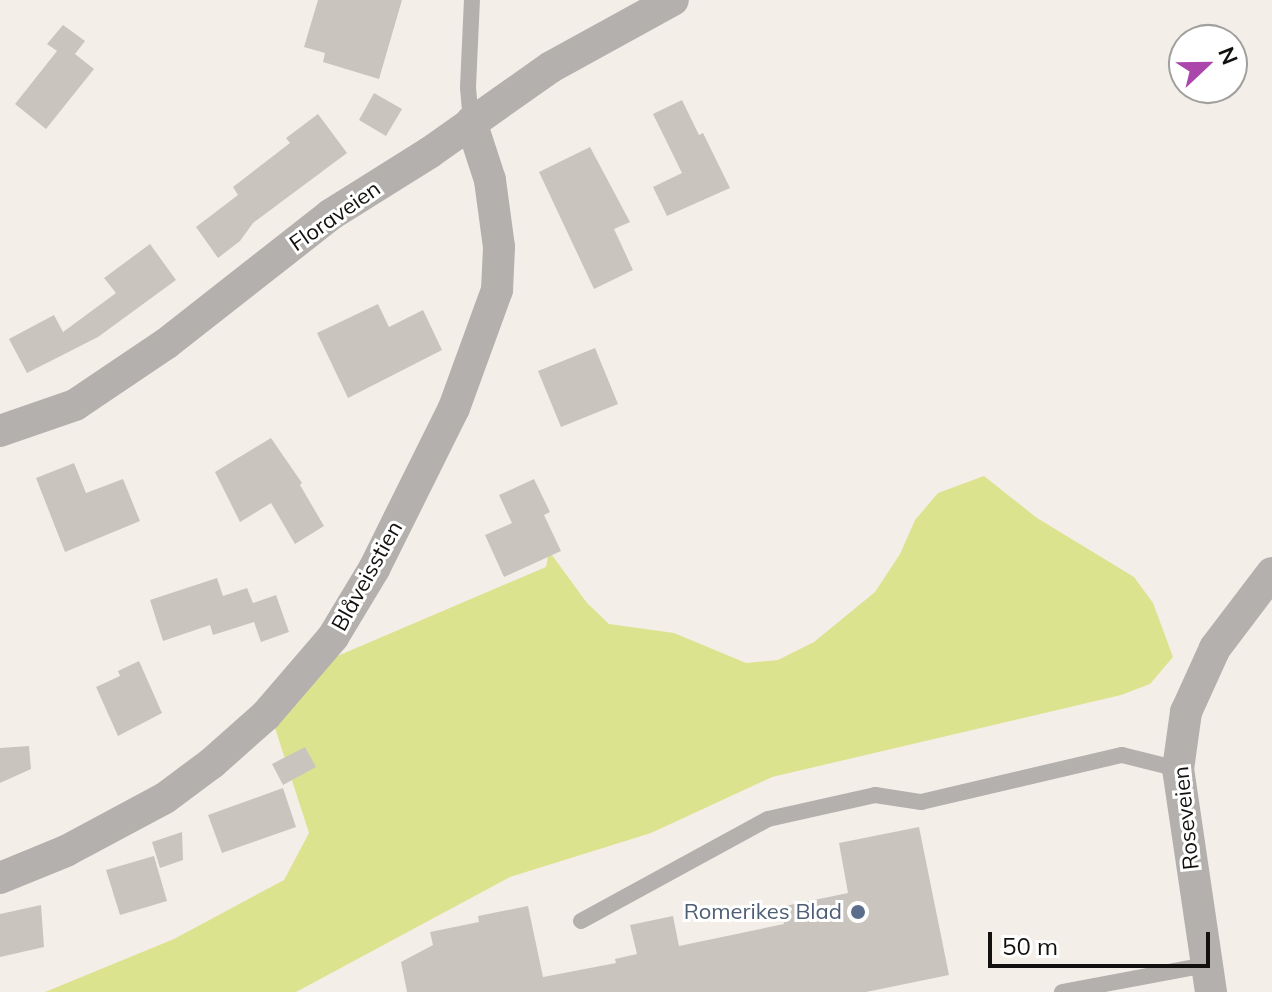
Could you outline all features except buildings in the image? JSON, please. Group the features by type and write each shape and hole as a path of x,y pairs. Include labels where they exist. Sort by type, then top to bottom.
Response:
{"street":[{"name":"Floraveien","path":"0,431 75,405 167,343 330,215 429,153 551,67 673,0"},
{"name":"Blåveisstien","path":"0,878 66,851 165,798 266,715 333,637 374,569 454,408 497,290 499,247 490,180 471,122"},
{"name":"Roseveien","path":"1209,978 1178,769 1186,712 1215,648 1272,573"}],"lane":[{"path":"471,122 468,87 472,0"},
{"path":"581,921 768,819 875,795 921,802 1122,755 1178,769"},
{"path":"1062,992 1209,978"}],"green space":[{"path":"984,476 1037,518 1134,577 1153,603 1173,657 1150,684 1121,695 772,777 651,833 510,877 296,992 45,992 174,939 284,880 309,833 275,728 314,666 546,567 549,551 587,603 609,624 674,633 746,663 778,660 814,642 875,592 900,554 915,520 938,493"}],"place":[{"name":"Romerikes Blad","path":"858,912"}]}
